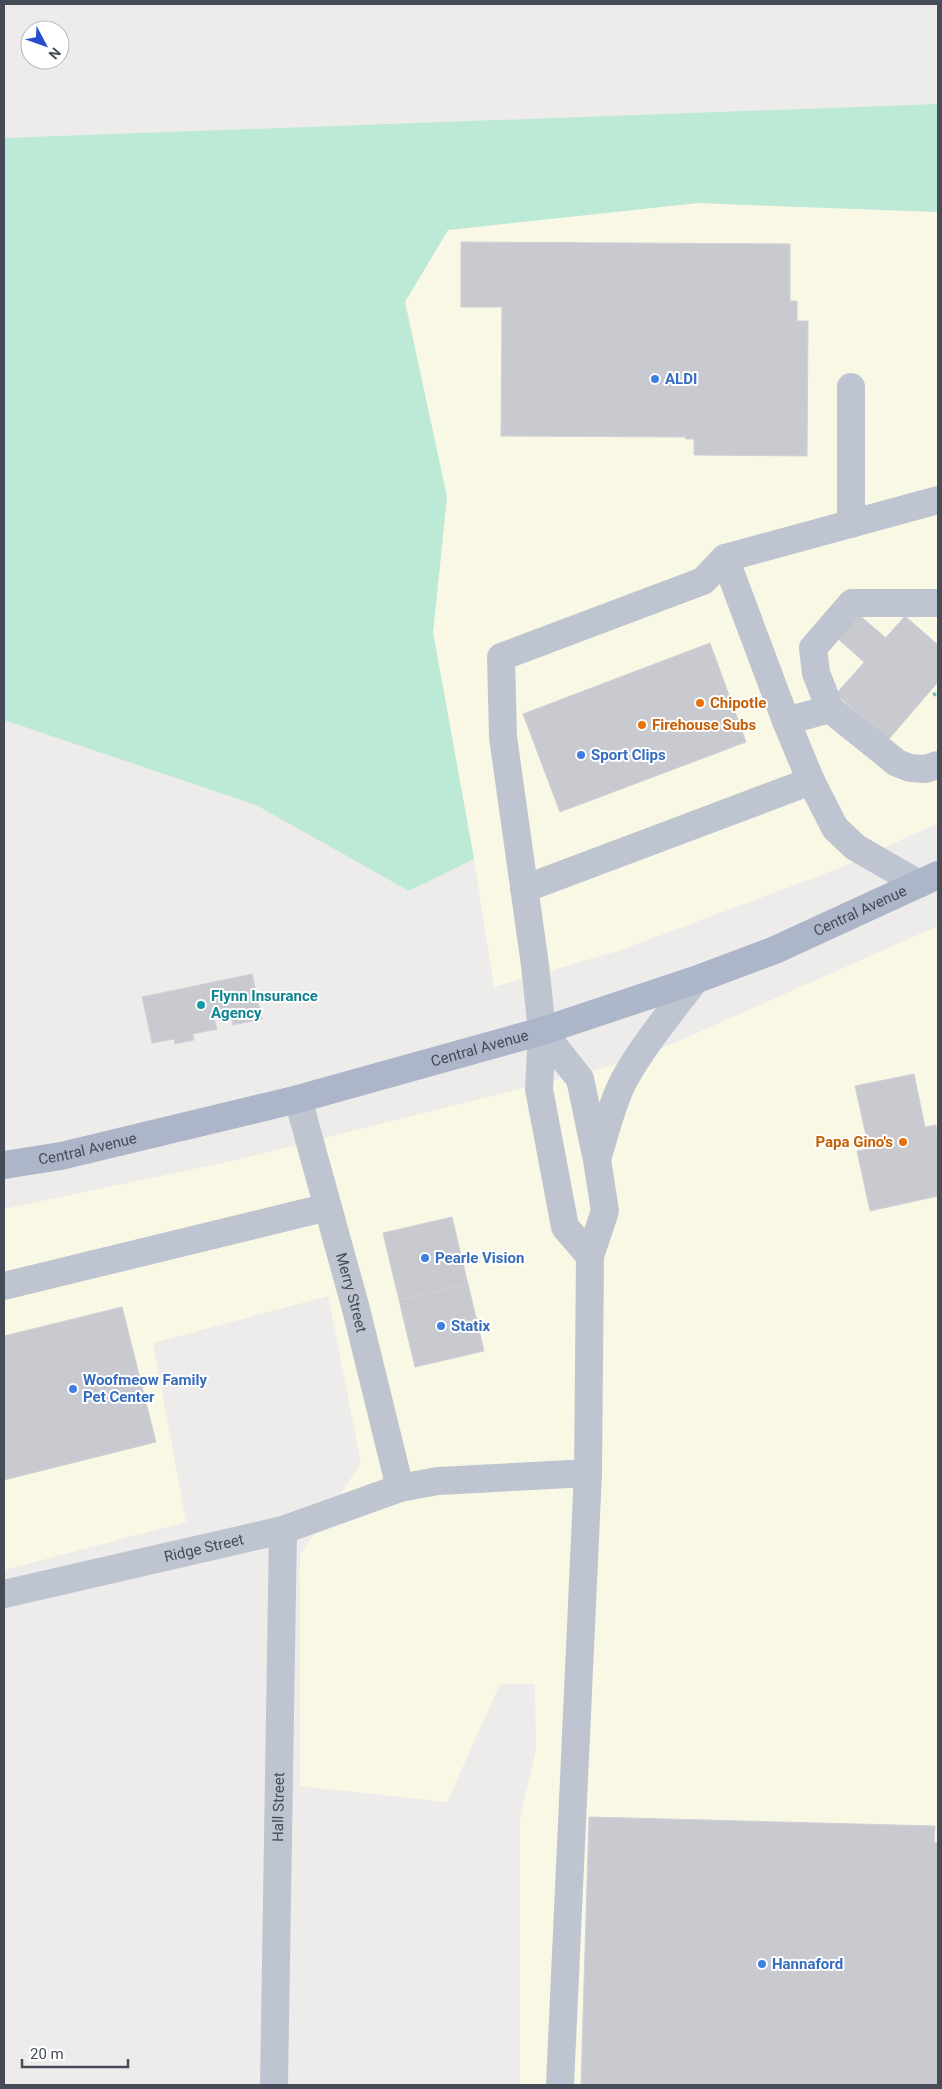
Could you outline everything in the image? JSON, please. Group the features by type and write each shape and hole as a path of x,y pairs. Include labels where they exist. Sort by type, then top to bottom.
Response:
{"main road":[{"name":"Central Avenue","path":"4,1164 61,1156 298,1099 542,1031 695,980 775,950 929,879"}],"street":[{"path":"851,387 851,524"},
{"path":"590,1256 565,1227 539,1089 542,1031 503,737 501,657 703,581 725,558 938,500"},
{"path":"725,558 786,721 811,781 835,828 855,847 929,879"},
{"path":"938,604 852,603 813,648 816,673 830,709 897,763 910,768 925,769 938,765"},
{"path":"786,721 830,709"},
{"path":"524,889 811,781"},
{"path":"597,1160 611,1112 624,1081 695,980"},
{"path":"542,1031 580,1079 597,1160 605,1210 590,1256 588,1473 560,2085"},
{"name":"Merry Street","path":"298,1099 356,1309 400,1488"},
{"path":"4,1286 328,1207"},
{"name":"Ridge Street","path":"4,1594 283,1530 400,1488 438,1481 588,1473"},
{"name":"Hall Street","path":"274,2085 283,1530"}],"path":[{"path":"933,693 938,697"}],"shaded area":[{"path":"698,203 938,212 938,823 840,868 621,950 494,987 474,859 433,632 447,497 405,301 448,230"},
{"path":"938,926 938,2085 520,2085 520,1819 536,1750 535,1684 500,1684 447,1802 300,1786 300,1555 361,1463 328,1296 153,1343 186,1522 4,1570 4,1209 232,1161 638,1059"}],"green space":[{"path":"938,104 938,212 698,203 448,230 405,302 447,497 433,632 474,859 409,891 256,805 4,720 4,138"}],"building":[{"name":"ALDI","path":"461,242 790,244 790,301 797,301 797,321 808,321 807,456 694,455 694,439 686,439 686,437 501,436 502,307 461,307"},
{"path":"858,614 886,638 864,662 837,638"},
{"path":"905,616 938,645 938,682 888,740 836,694"},
{"path":"710,643 746,742 560,812 523,714"},
{"name":"Flynn Insurance Agency","path":"252,974 262,1019 233,1025 231,1014 214,1018 217,1029 193,1034 194,1040 175,1044 174,1039 152,1043 142,997"},
{"name":"Papa Gino's","path":"914,1074 925,1127 936,1125 938,1135 938,1196 870,1211 857,1151 869,1149 855,1086"},
{"name":"Pearle Vision","path":"452,1217 468,1284 399,1300 383,1233"},
{"name":"Statix","path":"468,1284 484,1351 415,1367 399,1300"},
{"name":"Woofmeow Family Pet Center","path":"122,1307 156,1442 4,1480 4,1336"},
{"name":"Hannaford","path":"589,1817 935,1826 934,1842 938,1843 938,2085 581,2085"}],"place":[{"name":"ALDI","path":"655,379"},
{"name":"Chipotle","path":"700,703"},
{"name":"Firehouse Subs","path":"642,725"},
{"name":"Sport Clips","path":"581,755"},
{"name":"Flynn Insurance Agency","path":"201,1005"},
{"name":"Papa Gino's","path":"903,1142"},
{"name":"Pearle Vision","path":"425,1258"},
{"name":"Statix","path":"441,1326"},
{"name":"Woofmeow Family Pet Center","path":"73,1389"},
{"name":"Hannaford","path":"762,1964"}]}
